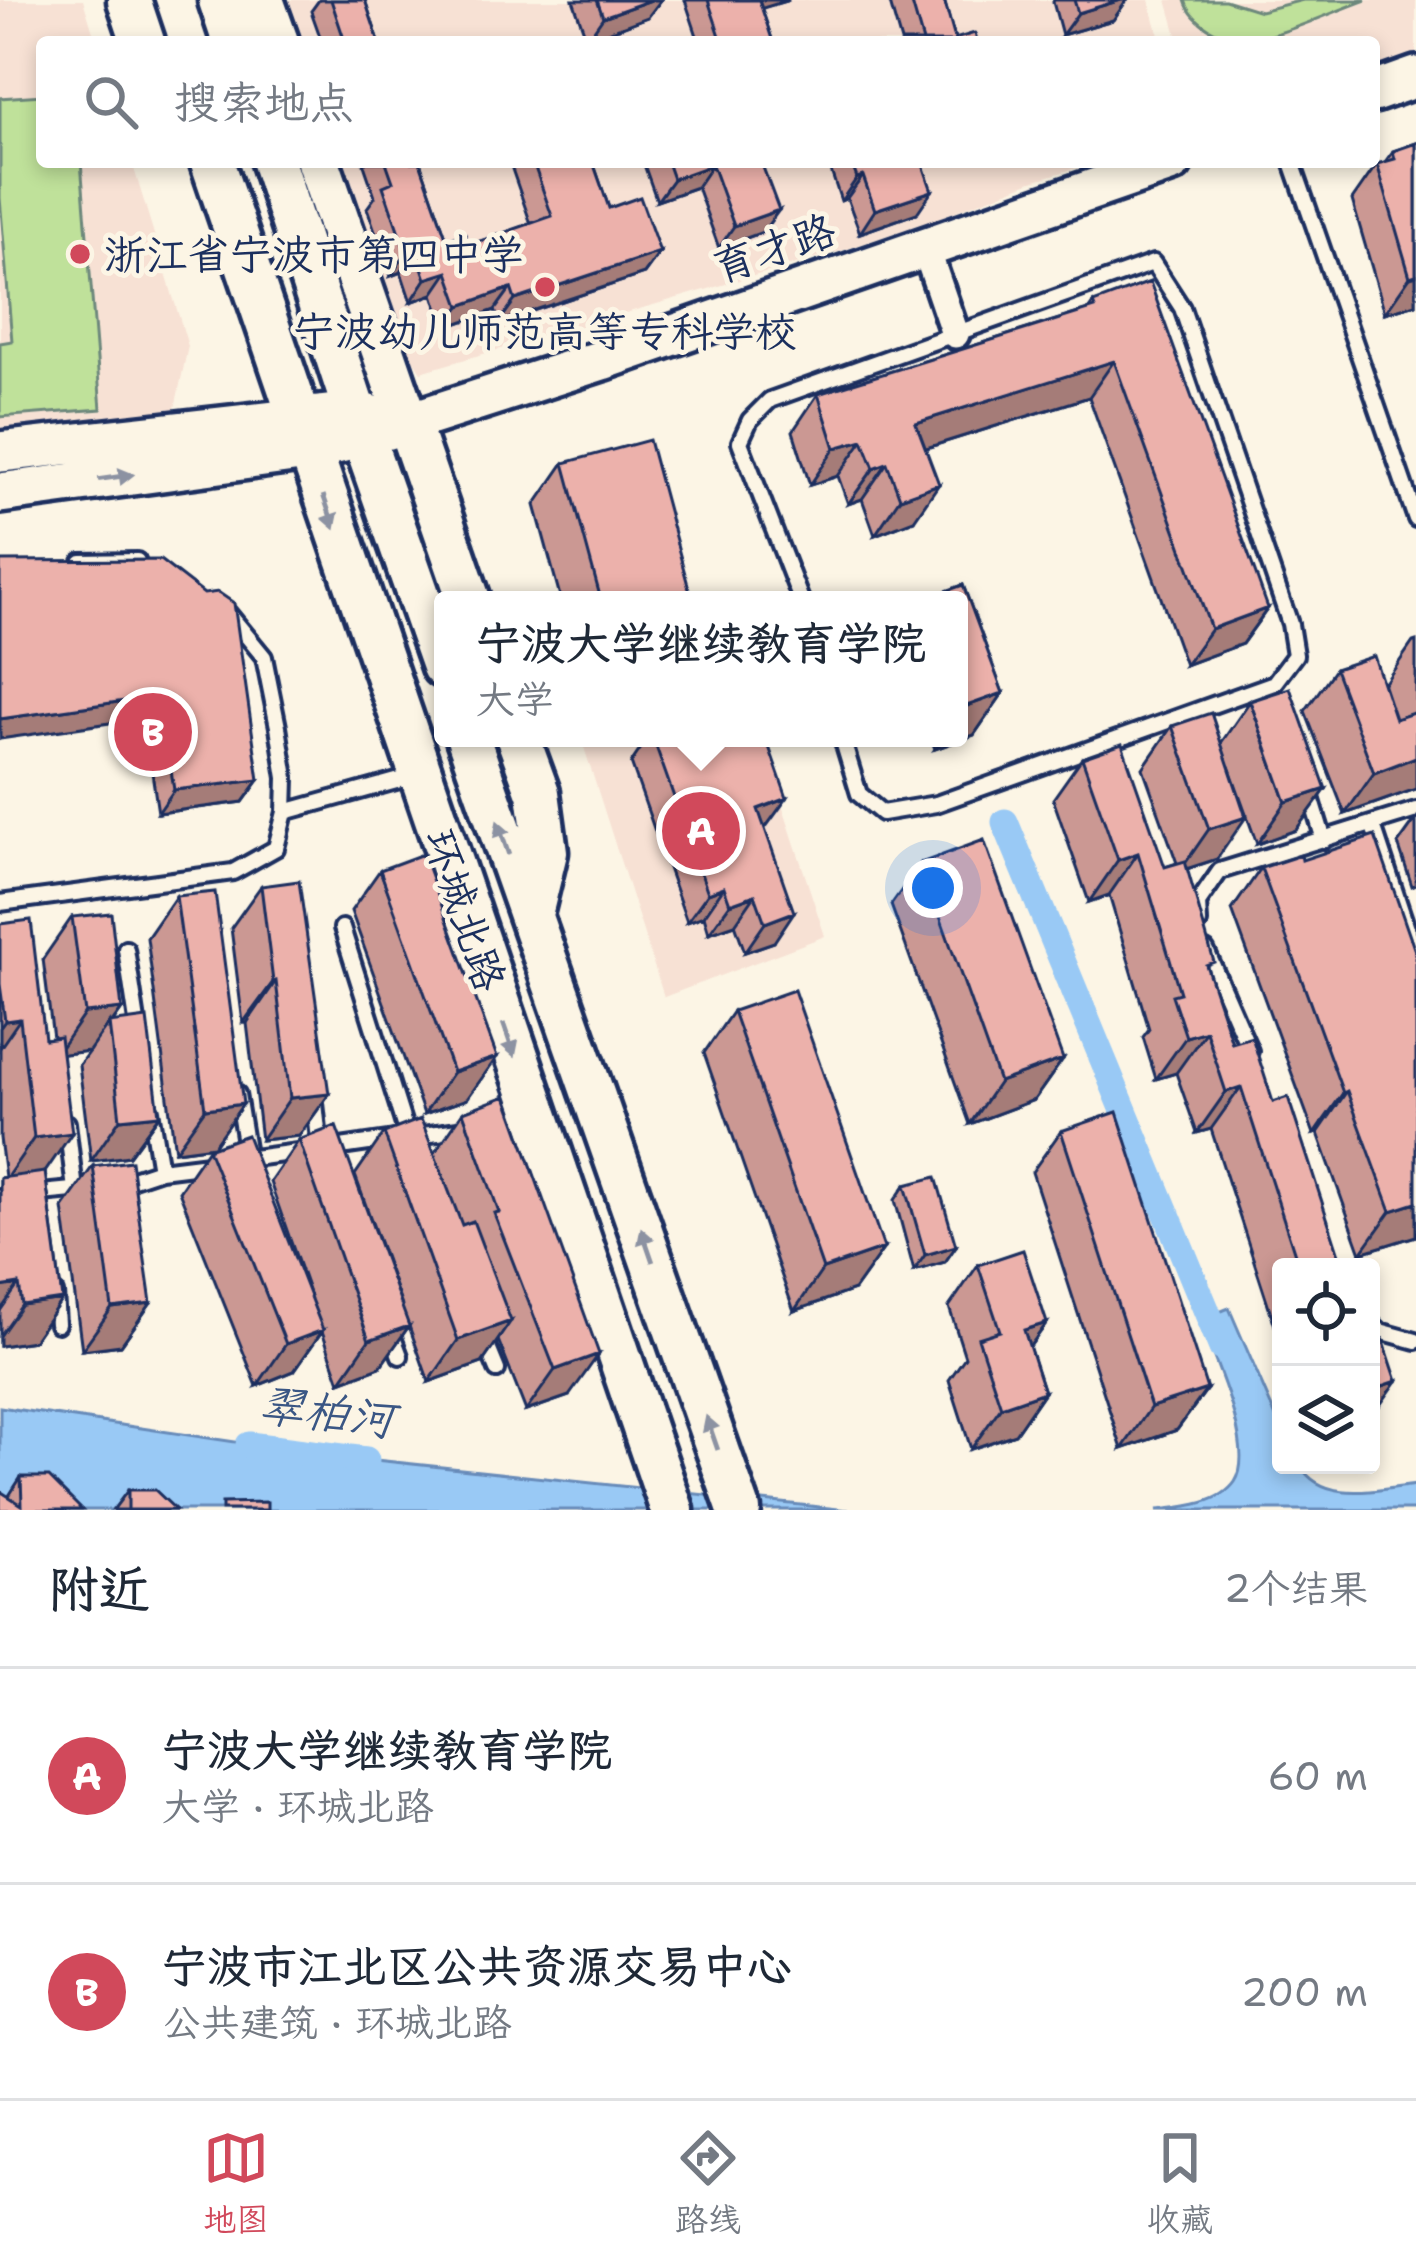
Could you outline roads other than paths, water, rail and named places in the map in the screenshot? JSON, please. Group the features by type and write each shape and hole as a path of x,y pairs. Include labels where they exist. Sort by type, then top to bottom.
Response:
{"main road":[{"path":"129,0 141,36"},
{"path":"158,0 170,36"},
{"path":"220,0 232,36"},
{"path":"262,0 275,36"},
{"path":"1380,90 1416,77"},
{"path":"186,168 292,431"},
{"name":"环城北路","path":"214,168 292,431 419,775 525,1119 672,1510"},
{"path":"275,168 434,640"},
{"path":"320,168 466,591"},
{"name":"育才路","path":"0,452 406,423 1154,168"},
{"name":"育才路","path":"0,493 292,431"},
{"name":"环城北路","path":"471,747 739,1510"},
{"path":"521,747 538,793 546,852 531,915"}],"street":[{"path":"925,246 955,334"}],"lane":[{"path":"1294,168 1416,519"},
{"path":"798,591 740,442 750,420 770,400 1153,263 1182,308 1290,623 1295,655 1274,682 935,804 882,813 859,794 845,747"},
{"path":"69,562 146,562"},
{"path":"0,903 233,872 276,848 285,812 286,778 264,657 225,609 208,598"},
{"path":"1274,682 1281,705"},
{"path":"1303,772 1324,840"},
{"path":"285,812 419,775"},
{"path":"1200,936 1198,903 1220,871 1416,810"},
{"path":"1373,826 1416,956"},
{"path":"1180,897 1253,1059"},
{"path":"342,928 416,1160"},
{"path":"125,949 142,1059"},
{"path":"234,1072 254,1181"},
{"path":"313,1079 320,1149 328,1170"},
{"path":"64,1099 75,1190"},
{"path":"149,1104 160,1170"},
{"path":"0,1197 111,1186 160,1170 472,1128"},
{"path":"111,1186 116,1210"},
{"path":"46,1192 48,1214"},
{"path":"54,1280 58,1324"},
{"path":"384,1315 400,1356"},
{"path":"481,1328 497,1370"},
{"path":"1380,1331 1416,1341"}],"water":[{"path":"1229,1308 1272,1408 1272,1474 1307,1474 1322,1486 1352,1492 1416,1485 1416,1510 1157,1510 1220,1496 1235,1482 1240,1467 1237,1425 1199,1320"},
{"path":"0,1407 309,1453 848,1510 35,1510 0,1505"}],"waterway":[{"path":"1005,822 1222,1348"},
{"name":"翠柏河","path":"249,1445 366,1460"}],"place":[{"name":"浙江省宁波市第四中学","path":"80,254"},
{"name":"宁波幼儿师范高等专科学校","path":"545,287"},
{"name":"宁波市江北区公共资源交易中心","path":"153,732"},
{"name":"宁波大学继续教育学院","path":"701,831"}]}
